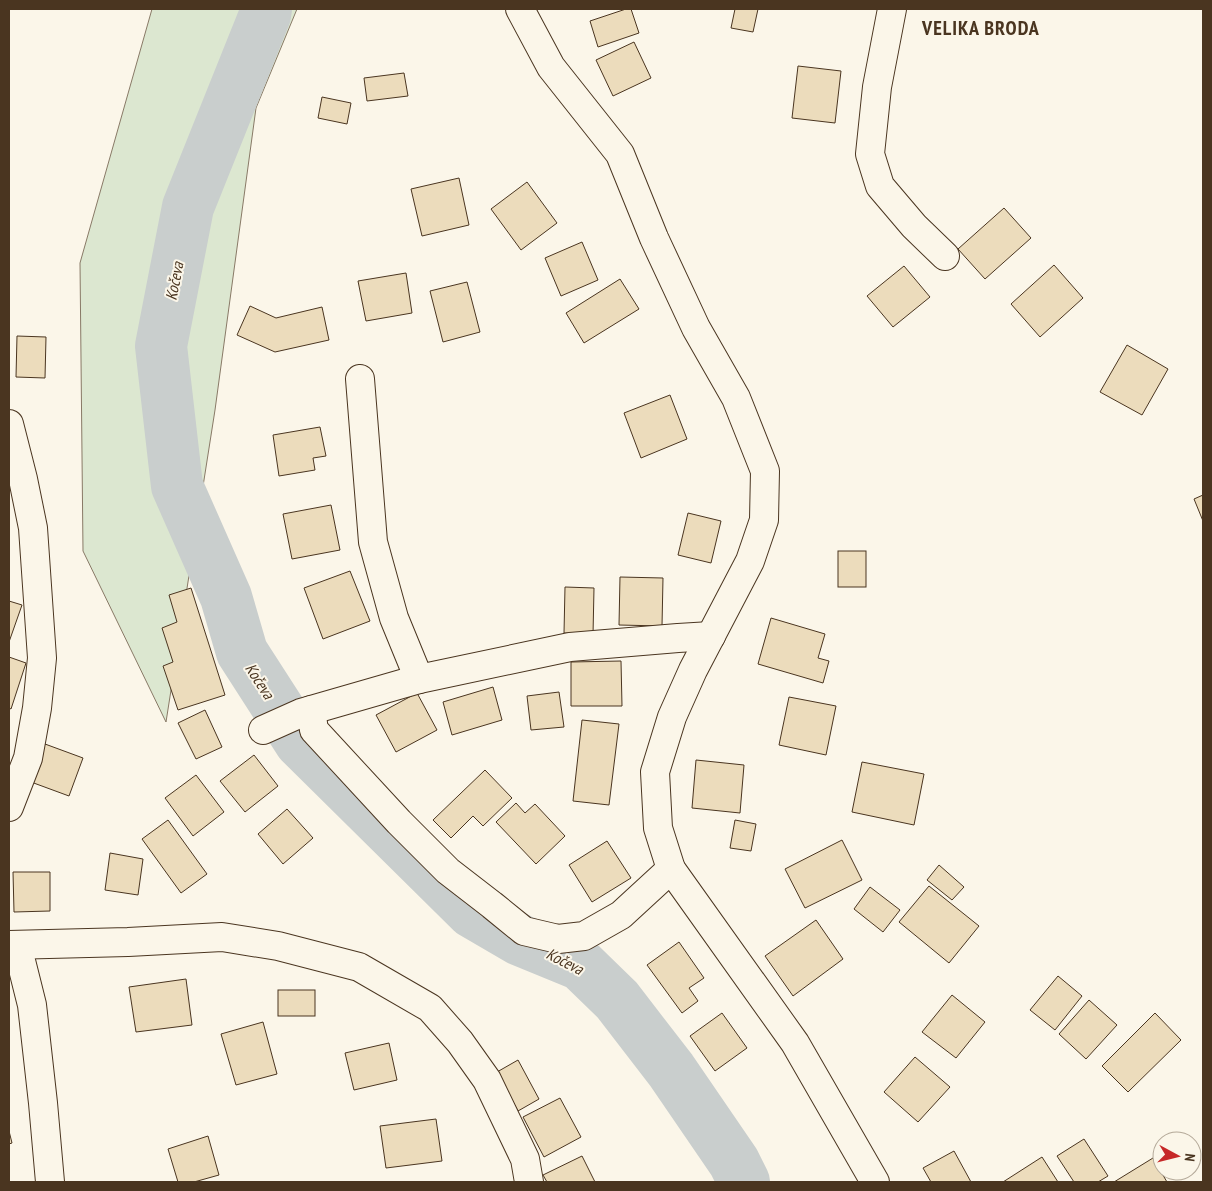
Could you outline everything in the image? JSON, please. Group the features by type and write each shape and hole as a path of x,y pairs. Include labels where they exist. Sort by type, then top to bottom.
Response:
{"street":[{"path":"520,9 551,67 620,154 654,238 692,320 736,398 765,471 764,520 750,561 693,670 672,717 655,772 658,828 671,869 795,1043 875,1182"},
{"path":"892,9 877,87 870,154 880,186 914,226 944,256"},
{"path":"360,379 373,542 394,618 419,679"},
{"path":"9,424 33,528 42,658 37,708 28,758 9,807"},
{"path":"265,729 306,711 419,679 570,647 711,636"},
{"path":"306,711 314,730 398,822 448,871 524,931 558,939 584,936 620,915 671,869"},
{"path":"50,1182 32,1005 13,945 222,937 278,946 359,967 430,1008 460,1042 487,1080 525,1159 529,1182"}],"green space":[{"path":"152,9 297,9 256,108 215,410 166,722 83,551 80,263"}],"building":[{"path":"631,9 639,33 598,47 590,21"},
{"path":"735,9 758,9 753,32 731,28"},
{"path":"634,42 651,78 613,96 596,60"},
{"path":"798,66 841,71 835,123 792,118"},
{"path":"404,73 408,96 367,101 364,78"},
{"path":"322,97 351,103 347,124 318,118"},
{"path":"459,178 469,225 422,236 411,189"},
{"path":"527,182 557,223 521,250 491,209"},
{"path":"1004,208 1031,238 985,279 958,249"},
{"path":"582,242 598,280 561,296 545,258"},
{"path":"1054,265 1083,298 1040,337 1011,304"},
{"path":"904,266 930,297 893,327 867,296"},
{"path":"406,273 412,313 366,321 358,281"},
{"path":"620,279 639,309 584,343 566,313"},
{"path":"467,282 480,332 443,342 430,291"},
{"path":"250,306 276,318 322,307 329,340 275,352 237,335"},
{"path":"17,336 46,337 45,378 16,377"},
{"path":"1127,345 1168,369 1142,415 1100,392"},
{"path":"670,395 687,439 641,458 624,413"},
{"path":"320,427 326,456 313,458 315,470 279,476 273,435"},
{"path":"1203,495 1203,521 1194,499"},
{"path":"331,505 340,550 292,559 283,514"},
{"path":"688,513 721,521 711,563 678,555"},
{"path":"838,551 866,551 866,587 838,587"},
{"path":"350,571 370,621 323,639 304,588"},
{"path":"620,577 663,578 662,626 619,625"},
{"path":"565,587 594,588 593,635 564,633"},
{"path":"191,588 225,695 178,710 163,666 173,662 162,628 177,622 169,595"},
{"path":"9,601 22,605 9,642"},
{"path":"771,618 825,634 818,658 829,661 823,683 758,664"},
{"path":"9,657 26,663 11,709 9,708"},
{"path":"621,661 622,706 571,706 571,662"},
{"path":"493,687 502,720 452,735 443,702"},
{"path":"559,692 564,727 531,730 527,696"},
{"path":"417,693 437,730 396,752 376,715"},
{"path":"789,697 836,706 826,755 779,745"},
{"path":"205,710 222,747 196,759 178,723"},
{"path":"582,720 619,724 609,805 573,801"},
{"path":"45,744 83,758 69,796 31,782"},
{"path":"254,755 278,786 245,812 220,781"},
{"path":"696,760 744,765 740,813 692,808"},
{"path":"862,762 924,774 914,825 852,812"},
{"path":"485,770 512,798 483,826 473,816 451,838 433,820"},
{"path":"196,775 224,812 193,836 165,798"},
{"path":"516,803 525,813 535,804 565,836 536,864 496,822"},
{"path":"287,809 313,838 283,864 258,834"},
{"path":"168,820 207,874 181,893 142,839"},
{"path":"735,820 756,824 751,851 730,848"},
{"path":"842,840 862,880 805,908 785,869"},
{"path":"607,841 631,878 592,902 569,865"},
{"path":"110,853 143,859 138,895 105,890"},
{"path":"939,865 964,887 952,900 927,880"},
{"path":"13,872 50,872 50,911 14,912"},
{"path":"929,886 979,926 949,963 899,922"},
{"path":"870,887 900,910 883,932 854,909"},
{"path":"816,920 843,959 793,996 765,956"},
{"path":"679,942 704,978 689,988 698,1001 682,1013 647,965"},
{"path":"1058,976 1082,996 1055,1030 1030,1010"},
{"path":"186,979 192,1025 136,1032 129,987"},
{"path":"278,990 315,990 315,1016 278,1016"},
{"path":"952,995 985,1022 956,1058 922,1032"},
{"path":"1089,1000 1117,1025 1086,1059 1059,1034"},
{"path":"722,1013 747,1048 715,1071 690,1036"},
{"path":"1155,1013 1181,1040 1128,1092 1102,1066"},
{"path":"263,1022 277,1074 236,1085 221,1034"},
{"path":"389,1043 397,1080 354,1090 345,1053"},
{"path":"915,1057 950,1087 918,1122 884,1092"},
{"path":"518,1060 539,1099 518,1111 497,1072"},
{"path":"560,1098 581,1137 544,1157 523,1117"},
{"path":"436,1119 442,1161 386,1168 380,1126"},
{"path":"9,1131 12,1143 9,1144"},
{"path":"208,1136 219,1175 194,1182 178,1182 168,1149"},
{"path":"1084,1139 1108,1176 1098,1182 1074,1182 1057,1156"},
{"path":"954,1151 971,1182 931,1182 923,1168"},
{"path":"582,1156 595,1182 547,1182 543,1175"},
{"path":"1042,1157 1058,1182 1003,1182"},
{"path":"1152,1159 1152,1181 1167,1182 1114,1182"}],"waterway":[{"name":"Kočeva","path":"266,9 188,207 161,346 177,486 226,597 242,652 300,742 472,912 520,940 581,965 617,1000 671,1070 734,1162 744,1182"}],"district":[{"name":"VELIKA BRODA","path":"981,28"}]}
